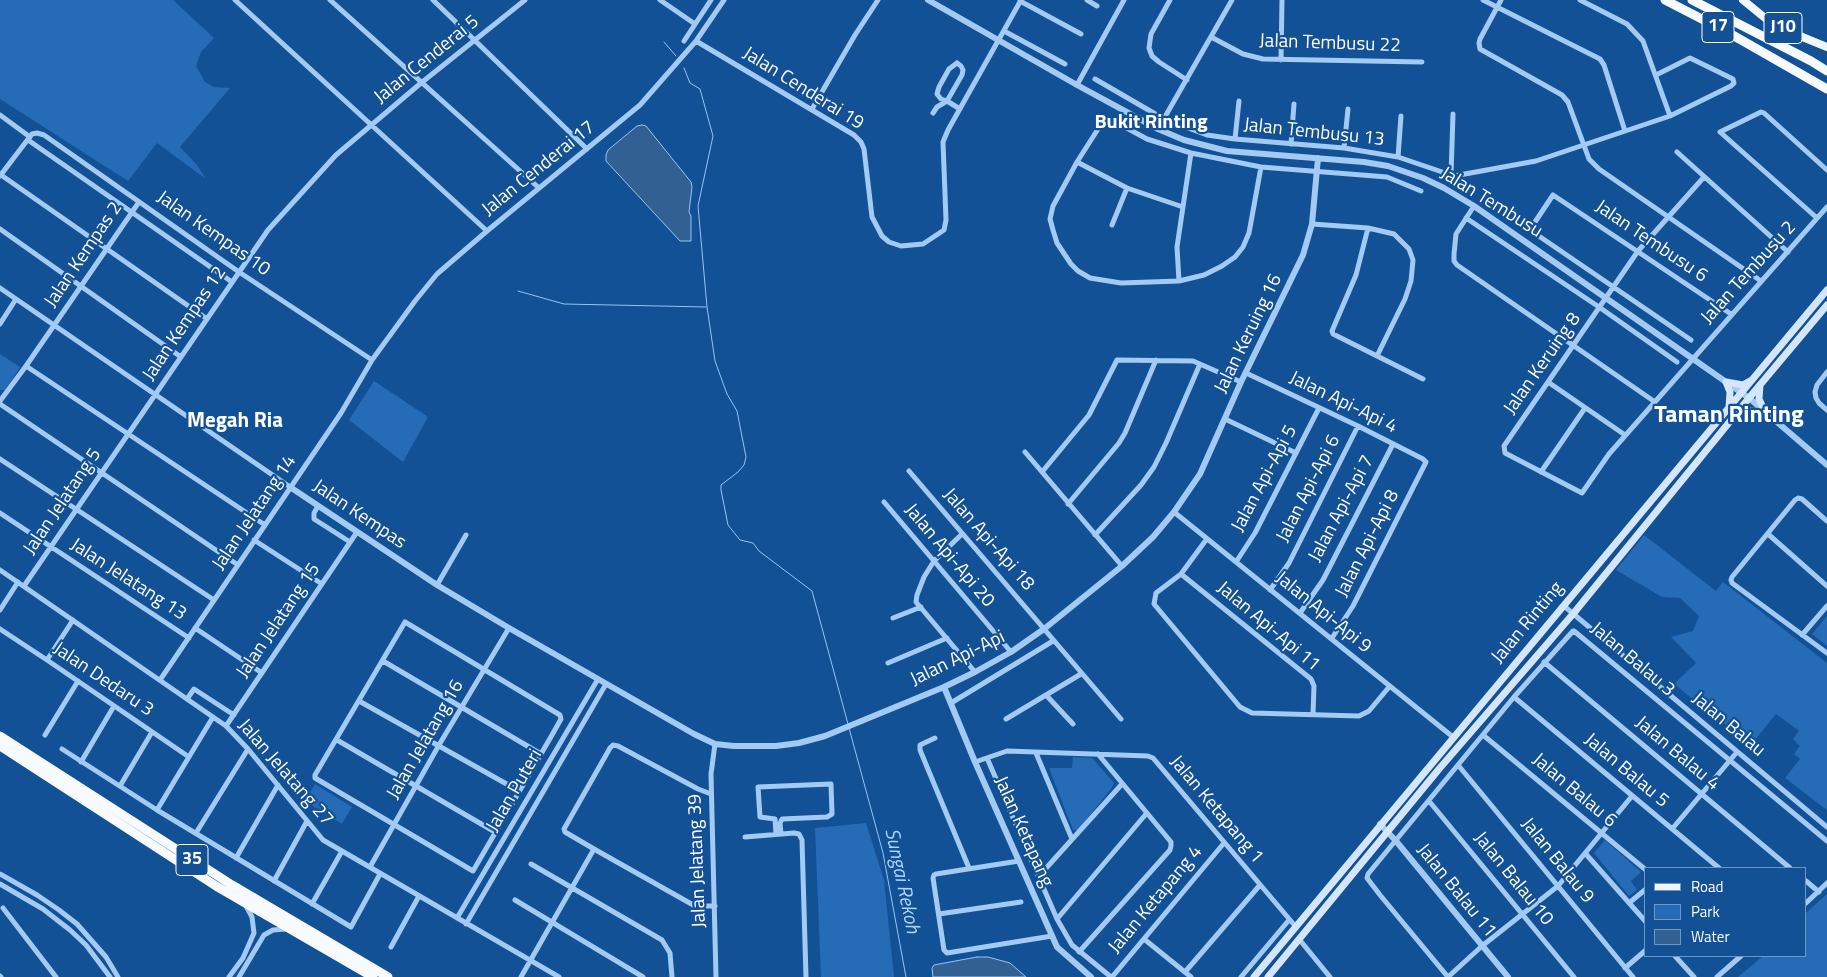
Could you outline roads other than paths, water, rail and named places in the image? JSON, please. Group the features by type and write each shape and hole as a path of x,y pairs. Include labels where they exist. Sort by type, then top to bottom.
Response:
{"highway":[{"name":"17","path":"1665,0 1729,33 1827,91"},
{"name":"17","path":"1692,0 1827,71"},
{"path":"1811,61 1827,67"},
{"name":"35","path":"0,736 232,885 388,977"},
{"name":"35","path":"0,746 240,900 373,977"}],"main road":[{"name":"J10","path":"1743,0 1765,18 1795,34 1827,47"},
{"name":"Jalan Rinting","path":"1254,977 1827,290"},
{"name":"Jalan Rinting","path":"1268,977 1439,768 1573,614 1760,384 1827,305"},
{"path":"1726,382 1743,385 1753,380"},
{"path":"1726,382 1730,392 1729,408"},
{"path":"1734,416 1748,411 1765,412 1759,399 1760,384"}],"street":[{"path":"235,0 487,231"},
{"path":"330,0 539,188"},
{"path":"433,0 587,149"},
{"name":"Jalan Cenderai 5","path":"372,124 525,0"},
{"path":"660,0 695,24"},
{"path":"684,41 711,0"},
{"name":"Jalan Cenderai 17","path":"372,360 437,274 640,105 696,41 724,0"},
{"path":"812,109 855,35 878,0"},
{"name":"Jalan Tembusu","path":"928,0 1077,85 1158,129 1184,140 1227,151 1388,166 1430,181 1474,206 1749,398 1827,465"},
{"path":"1087,0 1097,6"},
{"path":"1077,85 1124,0"},
{"path":"1170,0 1151,34 1149,48 1152,56 1159,62 1187,80"},
{"path":"1158,129 1232,0"},
{"path":"1281,60 1282,0"},
{"path":"1483,0 1600,59 1604,64 1625,131"},
{"path":"1501,0 1480,39 1480,49 1562,94 1568,102 1582,145 1589,159 1668,217 1761,281"},
{"path":"1580,0 1627,24 1643,41 1670,116"},
{"path":"1021,1 1081,34"},
{"name":"Jalan Cenderai 19","path":"696,41 854,135 861,142 866,158 872,217 882,236 890,242 901,246 923,244 944,230 946,220 943,142 1021,1"},
{"path":"1004,31 1065,64"},
{"name":"Jalan Tembusu 22","path":"1211,38 1243,54 1263,59 1422,62"},
{"path":"1454,114 1451,175 1536,161 1670,116 1731,86 1734,82 1733,79 1690,58 1656,75"},
{"path":"933,113 947,101 962,76 963,70 956,63 949,69 937,94 940,99 947,101 960,109"},
{"name":"Jalan Tembusu 13","path":"1095,79 1164,119 1207,135 1344,148 1398,157 1451,175"},
{"path":"1235,139 1239,101"},
{"path":"1291,144 1294,104"},
{"path":"1344,148 1348,108"},
{"path":"1817,218 1720,132 1761,112 1767,114 1827,170"},
{"path":"0,115 131,213 232,282"},
{"path":"1398,157 1401,116"},
{"path":"1261,167 1249,233 1243,247 1235,257 1204,275 1178,281 1121,283 1090,278 1078,272 1057,243 1050,219 1053,206 1077,162 1105,118 1147,139 1190,153 1261,167 1387,177 1422,190"},
{"name":"Jalan Kempas 12","path":"128,434 268,230 336,155 372,124"},
{"name":"Jalan Kempas 10","path":"29,138 37,133 44,135 239,272 372,360"},
{"path":"29,138 0,176 207,318"},
{"path":"1677,152 1788,252"},
{"path":"1178,281 1176,254 1190,153"},
{"name":"Jalan Keruing 16","path":"1174,512 1200,474 1241,382 1303,255 1312,224 1318,158"},
{"path":"1077,162 1127,188 1183,207"},
{"name":"Jalan Keruing 8","path":"1540,472 1505,452 1504,446 1638,251 1704,177"},
{"path":"1112,225 1127,188"},
{"name":"Jalan Tembusu 6","path":"1613,288 1533,232 1533,225 1553,195 1731,314"},
{"name":"Jalan Kempas 2","path":"0,401 139,202"},
{"path":"1474,206 1456,234 1454,254 1457,264 1655,402"},
{"name":"Jalan Tembusu 2","path":"1540,472 1582,493 1625,436 1827,206"},
{"path":"1466,218 1600,307 1677,362"},
{"path":"1312,224 1368,228 1394,234 1409,249 1413,260 1411,281 1405,299 1376,356"},
{"path":"1368,228 1356,275 1333,327 1333,334 1423,379"},
{"path":"0,229 182,357"},
{"name":"Jalan Kempas","path":"0,288 356,532 437,585 508,628 694,734 715,744"},
{"path":"1613,288 1691,340"},
{"path":"0,324 16,299"},
{"name":"Jalan Jelatang 14","path":"160,680 341,413 372,360"},
{"path":"1042,472 1089,415 1117,360 1187,360 1241,382"},
{"path":"1068,504 1119,444 1156,360"},
{"path":"1095,535 1141,485 1154,467 1200,364"},
{"path":"26,366 265,525"},
{"path":"1827,372 1815,392 1819,404 1827,410"},
{"name":"Jalan Api-Api 4","path":"1246,373 1358,426 1426,462"},
{"path":"1548,382 1625,436"},
{"path":"0,401 238,565"},
{"name":"Jalan Api-Api 5","path":"1236,562 1255,533 1319,408"},
{"path":"1540,472 1585,408"},
{"path":"1225,419 1296,453"},
{"name":"Jalan Api-Api 6","path":"1270,590 1289,563 1358,426"},
{"name":"Jalan Jelatang 5","path":"24,586 128,434"},
{"name":"Jalan Api-Api 7","path":"1300,613 1322,580 1393,444"},
{"path":"1025,452 1122,566"},
{"path":"0,459 214,600"},
{"name":"Jalan Api-Api 8","path":"1332,638 1354,606 1426,462"},
{"name":"Jalan Api-Api 18","path":"909,470 1121,719"},
{"path":"1827,521 1802,499 1798,498 1732,576 1732,583 1827,653"},
{"name":"Jalan Api-Api 20","path":"884,502 1010,652"},
{"path":"318,506 314,519 350,542"},
{"name":"Jalan Api-Api 9","path":"1174,512 1206,540 1332,638 1389,687 1453,737"},
{"name":"Jalan Api-Api","path":"715,744 776,746 799,743 825,736 976,672 1044,629 1122,566 1153,537 1174,512"},
{"name":"Jalan Jelatang 13","path":"0,513 189,638"},
{"name":"Jalan Jelatang 15","path":"226,726 356,532"},
{"path":"962,534 934,561 924,578 916,602 976,672"},
{"path":"1768,534 1827,586"},
{"path":"437,585 466,535"},
{"path":"254,540 322,584"},
{"path":"1206,540 1181,574 1156,593 1154,604 1240,707 1252,713 1364,715 1370,711 1389,687"},
{"name":"Jalan Jelatang 27","path":"0,570 226,726 248,748 323,840 559,977"},
{"name":"Jalan Api-Api 11","path":"1181,574 1311,679 1314,686 1313,714"},
{"path":"0,610 18,582"},
{"name":"Jalan Balau","path":"1564,606 1827,827"},
{"path":"1802,635 1827,606"},
{"path":"893,618 921,607"},
{"path":"47,660 73,620"},
{"path":"405,622 560,715 561,719 473,871 315,778 383,661 405,622"},
{"path":"195,628 262,673"},
{"name":"Jalan Jelatang 16","path":"370,867 508,628"},
{"name":"Jalan Dedaru 3","path":"0,629 189,757"},
{"name":"Jalan Balau 3","path":"1448,977 1367,878 1368,874 1544,662 1574,631 1827,841"},
{"path":"888,663 947,638"},
{"path":"951,702 1053,641"},
{"path":"383,661 461,709 541,754"},
{"name":"Jalan Balau 4","path":"1544,662 1789,867"},
{"path":"1006,719 1081,674"},
{"name":"Jalan Puteri","path":"457,918 598,678"},
{"path":"44,735 78,681"},
{"name":"Jalan Puteri","path":"466,924 606,684"},
{"name":"Jalan Ketapang","path":"944,687 1052,936 1062,953 1091,977"},
{"path":"187,699 194,689 234,714"},
{"path":"1046,695 1072,724"},
{"name":"Jalan Balau 5","path":"1514,698 1718,867"},
{"path":"360,701 519,791"},
{"path":"82,762 114,706"},
{"path":"157,810 213,716"},
{"path":"120,786 152,732"},
{"name":"Jalan Balau 6","path":"1483,735 1644,868"},
{"path":"935,738 920,745 920,750 969,868"},
{"path":"337,740 495,832"},
{"name":"Jalan Jelatang 39","path":"715,744 711,764 711,794 716,977"},
{"path":"711,794 613,745 564,829 565,832 695,906 715,906"},
{"path":"196,833 248,748"},
{"path":"62,749 157,810 351,927 380,874"},
{"name":"Jalan Ketapang 1","path":"975,762 1007,751 1148,756 1153,758 1296,927"},
{"path":"1672,829 1737,752"},
{"path":"1036,753 1072,839"},
{"path":"1079,952 1170,850 1171,846 1171,842 1098,754"},
{"path":"988,758 1057,919 1072,945 1111,977"},
{"name":"Jalan Balau 9","path":"1458,765 1633,977"},
{"path":"831,784 832,814 827,817 782,819 778,834 774,819 760,818 758,788 762,786 831,784"},
{"path":"1039,876 1122,784"},
{"path":"236,858 278,785"},
{"path":"1448,977 1482,946 1558,886 1632,796"},
{"name":"Jalan Balau 10","path":"1429,800 1574,977"},
{"path":"1057,919 1146,814"},
{"path":"274,881 307,822"},
{"name":"Jalan Balau 11","path":"1380,824 1388,831 1508,977"},
{"path":"745,837 794,833 799,834 802,840 806,977"},
{"name":"Jalan Ketapang 4","path":"1111,977 1224,843"},
{"path":"521,977 594,849"},
{"path":"312,904 342,851"},
{"path":"1585,853 1644,920"},
{"path":"1019,861 969,868 936,874 934,876 944,950 946,952 1052,936"},
{"path":"531,864 662,940 670,952 672,977"},
{"path":"3,875 59,910 77,924 106,957 118,977"},
{"path":"1807,883 1819,892"},
{"path":"1807,903 1827,883"},
{"path":"1185,972 1260,885"},
{"path":"1,886 43,909 86,944 110,977"},
{"path":"1629,903 1644,891"},
{"path":"391,947 419,896"},
{"path":"229,977 243,958 254,933 252,917 247,907 240,900"},
{"path":"514,900 643,977"},
{"path":"939,914 1021,902"},
{"path":"3,908 56,977"},
{"path":"1241,977 1289,920"},
{"path":"239,977 264,935 279,929 291,930"},
{"path":"1144,939 1191,977"},
{"path":"1299,939 1330,977"},
{"path":"1626,968 1644,952"},
{"path":"1676,957 1694,977"},
{"path":"1717,977 1735,958"}],"water":[{"path":"637,126 646,126 691,182 689,212 691,216 691,241 680,241 606,161 608,150"},
{"path":"977,957 988,957 1010,963 1026,977 933,977 932,968 934,965"}],"waterway":[{"path":"664,42 676,56"},
{"path":"684,68 690,83 700,89 713,136 698,206 707,307 715,361 727,394 737,411 746,457 744,465 738,472 721,485 728,525 740,540 753,543 759,551 812,591 848,724"},
{"path":"518,291 564,304 706,307"},
{"name":"Sungai Rekoh","path":"849,728 883,853 906,977"}],"district":[{"name":"Bukit Rinting","path":"1151,123"},
{"name":"Taman Rinting","path":"1729,416"},
{"name":"Megah Ria","path":"235,422"}]}
